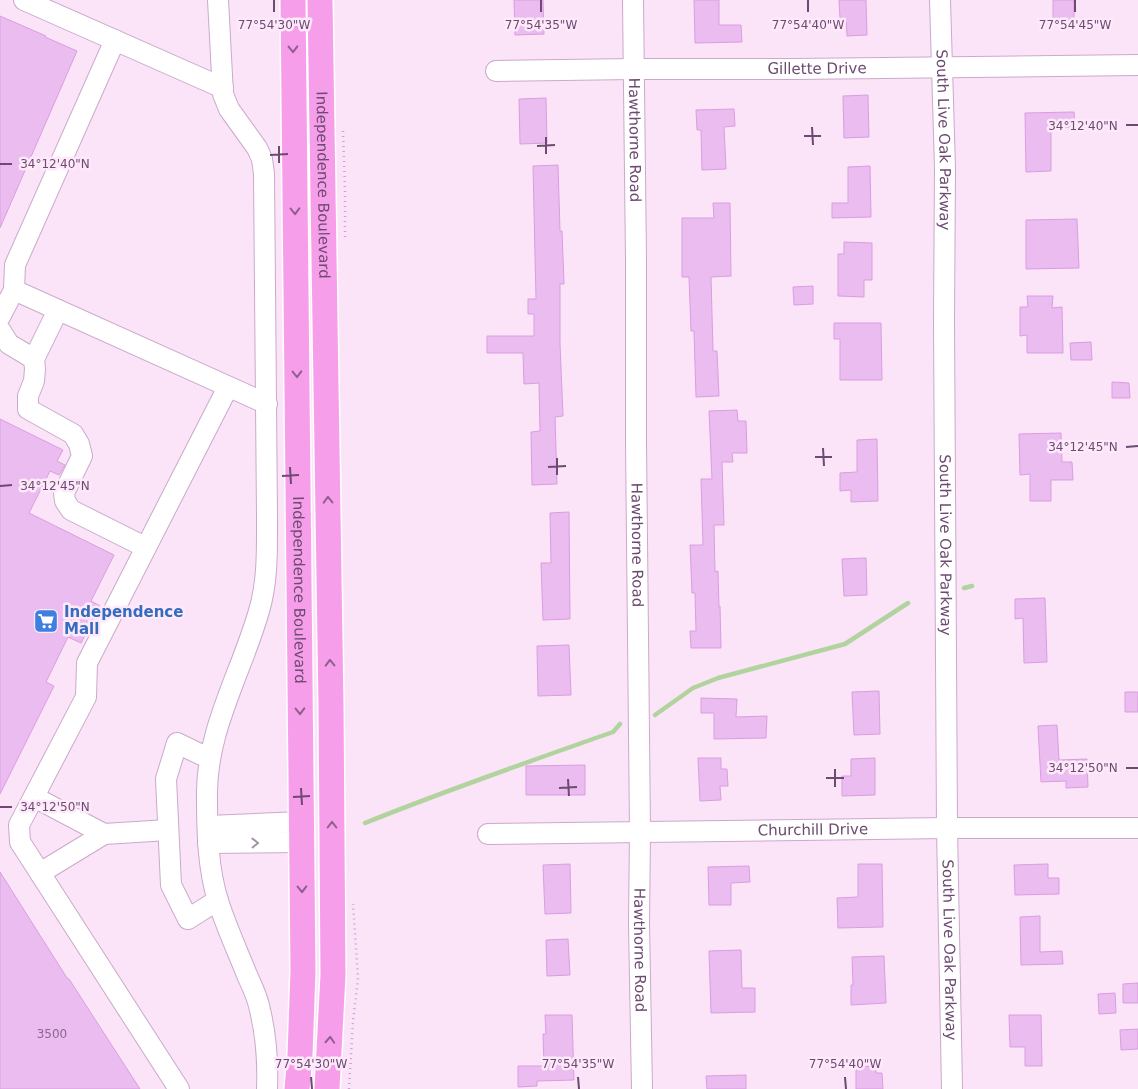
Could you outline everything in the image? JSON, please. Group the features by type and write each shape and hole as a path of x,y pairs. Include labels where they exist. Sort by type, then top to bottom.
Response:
{"main road":[{"name":"Independence Boulevard","path":"293,0 303,971 297,1089"},
{"name":"Independence Boulevard","path":"320,0 331,685 333,975 327,1089"},
{"path":"302,832 307,825 317,841 316,856 333,975"}],"street":[{"path":"24,0 223,88"},
{"path":"218,0 223,94 229,109 257,148 262,160 264,174 268,517 265,582 260,610 221,715 210,758 207,797 208,835 212,876 218,900 260,1008 266,1050 267,1089"},
{"name":"Hawthorne Road","path":"633,0 640,832 639,924 642,1089"},
{"name":"South Live Oak Parkway","path":"940,0 945,168 947,828 952,1089"},
{"path":"0,317 14,290 15,265 115,40"},
{"name":"Gillette Drive","path":"496,70 794,69 1138,64"},
{"path":"14,290 267,404"},
{"path":"58,310 34,359 34,382 28,396 28,409 73,434 79,444 82,456 64,493 65,501 71,510 145,548"},
{"path":"0,330 9,344 34,359"},
{"path":"179,1089 20,842 19,825 86,697 87,663 228,387"},
{"path":"210,758 177,743 166,779 171,885 188,919 218,900"},
{"path":"34,797 104,834"},
{"name":"Churchill Drive","path":"488,834 947,828 1138,828"},
{"path":"40,873 104,834 168,830"},
{"path":"208,835 302,832"}],"building":[{"path":"514,0 543,0 544,34 515,35"},
{"path":"694,0 719,0 719,25 741,25 742,42 695,43"},
{"path":"839,0 866,0 867,35 847,36 846,19 840,19"},
{"path":"1053,0 1074,0 1074,21 1053,21"},
{"path":"0,16 77,51 0,228"},
{"path":"868,95 869,137 844,138 843,96"},
{"path":"546,98 547,143 520,144 519,99"},
{"path":"734,109 735,126 724,127 726,169 702,170 701,130 697,130 696,110"},
{"path":"1074,112 1075,127 1051,128 1051,171 1026,172 1025,113"},
{"path":"558,165 564,284 560,284 563,416 555,417 557,484 532,485 531,432 540,431 539,383 524,384 523,353 487,353 487,336 534,336 534,314 528,314 528,299 536,299 533,166"},
{"path":"870,166 871,217 832,218 832,203 848,203 848,167"},
{"path":"713,203 730,203 731,276 711,277 713,351 717,351 719,396 696,397 694,331 691,331 689,277 682,277 682,218 714,218"},
{"path":"1077,219 1079,268 1026,269 1026,220"},
{"path":"844,242 872,243 872,280 864,280 864,297 838,296 838,254 844,254"},
{"path":"813,286 813,304 794,305 793,287"},
{"path":"1027,296 1053,296 1052,308 1062,307 1063,353 1027,353 1027,335 1020,336 1020,307 1028,307"},
{"path":"834,323 881,323 882,380 840,380 840,339 834,339"},
{"path":"1091,342 1092,360 1071,360 1070,343"},
{"path":"1112,382 1129,383 1130,398 1112,398"},
{"path":"737,410 738,421 746,421 747,453 732,453 733,462 722,462 724,525 714,525 715,572 718,571 721,648 691,648 690,631 696,631 695,593 692,593 690,545 703,545 701,479 712,479 709,411"},
{"name":"Independence Mall","path":"0,419 63,450 57,461 65,465 59,475 50,471 29,513 114,555 91,601 100,606 81,643 68,637 46,682 54,686 0,794"},
{"path":"1061,433 1062,462 1072,462 1073,480 1051,480 1051,501 1030,501 1030,474 1020,475 1019,434"},
{"path":"877,439 878,501 851,502 851,490 840,491 840,473 857,472 857,440"},
{"path":"569,512 570,619 543,620 541,563 551,563 550,513"},
{"path":"866,558 867,595 844,596 842,559"},
{"path":"1045,598 1047,662 1024,663 1023,618 1015,619 1015,599"},
{"path":"569,645 571,695 538,696 537,646"},
{"path":"879,691 880,734 854,735 852,692"},
{"path":"1125,692 1138,692 1138,712 1125,712"},
{"path":"701,698 737,699 736,717 767,716 766,738 714,739 714,713 701,713"},
{"path":"1057,725 1059,760 1087,759 1088,787 1066,788 1066,781 1041,782 1038,726"},
{"path":"698,758 721,758 721,769 727,769 728,786 720,786 721,800 700,801"},
{"path":"875,758 875,795 842,796 842,776 851,776 851,759"},
{"path":"585,765 585,795 526,795 526,766"},
{"path":"570,864 571,913 545,914 543,865"},
{"path":"858,864 882,864 883,927 838,928 837,898 858,897"},
{"path":"1048,864 1048,878 1059,878 1059,894 1015,895 1014,865"},
{"path":"749,866 750,882 731,883 731,905 709,905 708,867"},
{"path":"0,872 67,978 140,1089 0,1089"},
{"path":"1040,916 1040,952 1062,951 1063,964 1021,965 1020,917"},
{"path":"568,939 570,975 547,976 546,940"},
{"path":"741,950 742,988 755,988 755,1012 711,1013 709,951"},
{"path":"884,956 886,1003 851,1005 851,985 853,985 852,957"},
{"path":"1138,983 1138,1003 1123,1003 1123,984"},
{"path":"1115,993 1116,1013 1099,1014 1098,994"},
{"path":"545,1015 572,1015 574,1080 537,1081 537,1086 518,1087 518,1066 544,1066 543,1034 546,1034"},
{"path":"1009,1015 1041,1015 1042,1066 1025,1066 1025,1047 1010,1047"},
{"path":"1138,1029 1138,1049 1121,1050 1120,1030"},
{"path":"876,1066 876,1073 882,1073 883,1089 856,1089 856,1067"},
{"path":"746,1075 746,1089 707,1089 706,1076"}],"waterway":[{"path":"964,588 972,586"},
{"path":"655,715 693,688 718,678 845,644 908,603"},
{"path":"365,823 458,787 613,732 620,724"}],"place":[{"name":"Independence Mall","path":"46,621"}]}
